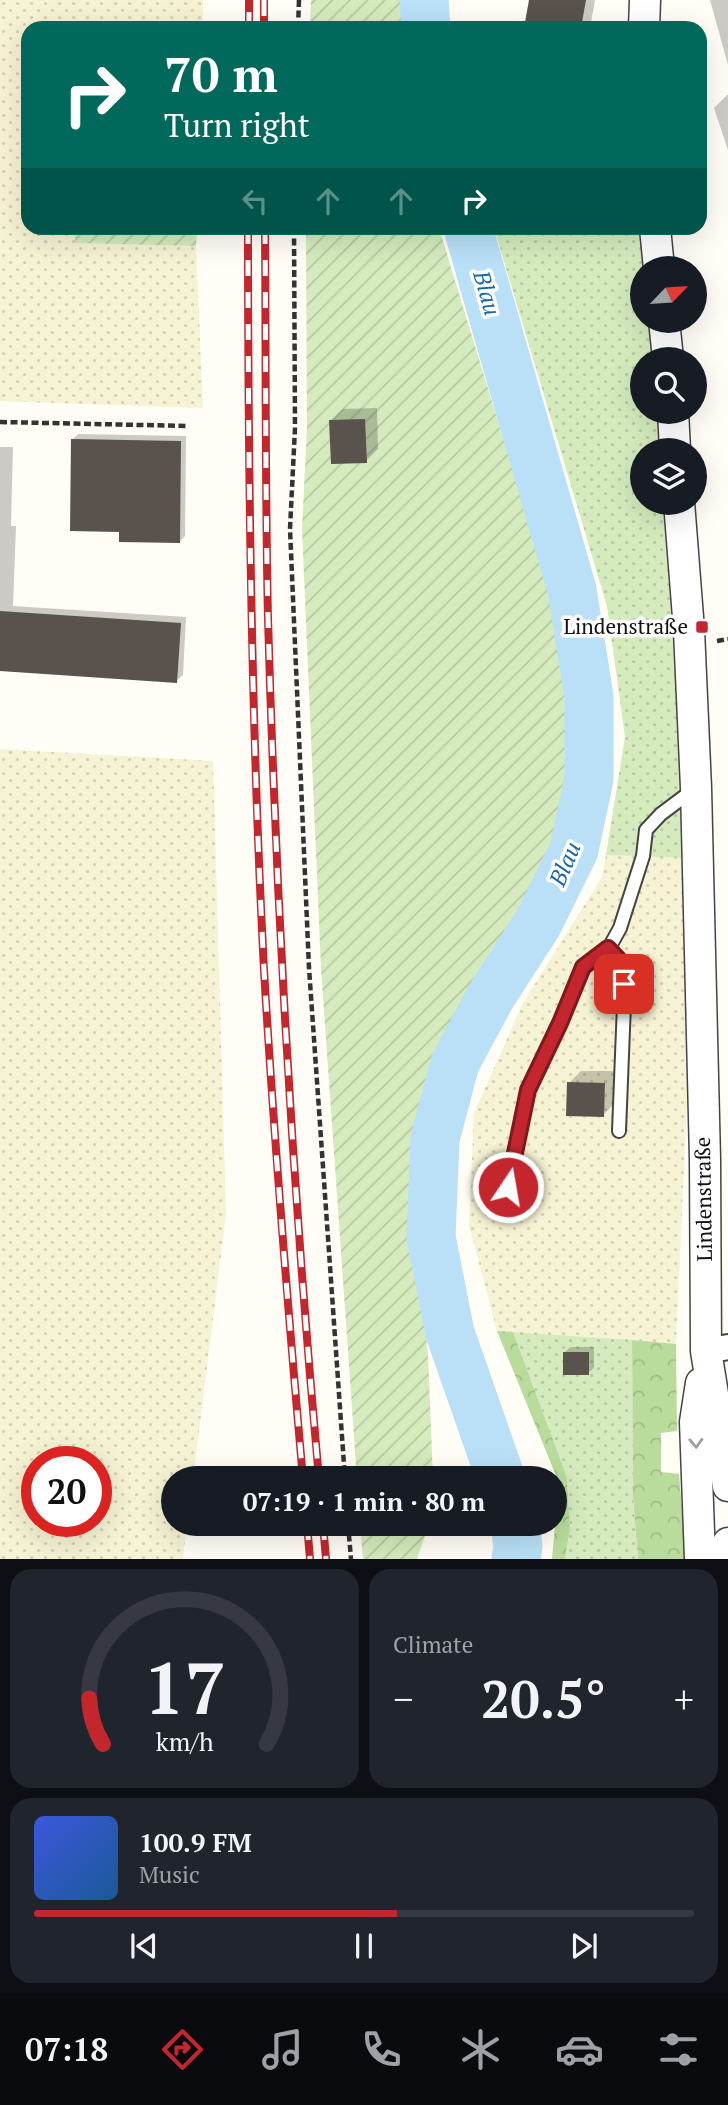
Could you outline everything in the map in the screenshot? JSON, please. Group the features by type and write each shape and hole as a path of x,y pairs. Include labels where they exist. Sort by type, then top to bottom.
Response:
{"street":[{"path":"644,21 645,0"},
{"path":"656,235 658,256"},
{"name":"Lindenstraße","path":"680,515 690,630 705,1159 728,1486"},
{"name":"Lindenstraße","path":"700,1559 695,1422 717,1349"},
{"path":"726,1559 728,1543"}],"lane":[{"path":"508,1187 528,1090 583,967 608,948 620,928 643,856 646,830 696,788"},
{"path":"608,948 623,964 619,1131"}],"path":[{"path":"298,21 299,0"},
{"path":"294,235 295,428 290,529 309,968 344,1466"},
{"path":"0,422 189,426"},
{"path":"349,1536 351,1559"}],"shaded area":[{"path":"0,0 203,0 203,21 21,21 21,235 75,235 76,243 196,246 203,408 0,401"},
{"path":"0,749 213,761 226,1215 195,1466 161,1466 161,1536 186,1536 183,1559 0,1559"},
{"path":"606,855 684,858 688,1080 676,1344 497,1331 469,1225 474,1113 523,1003 602,877"}],"green space":[{"path":"311,0 402,0 404,21 310,21"},
{"path":"75,235 197,235 196,246 75,243"},
{"path":"306,235 441,235 550,592 571,692 577,778 563,841 531,913 447,1040 419,1134 416,1238 428,1355 432,1466 356,1466 321,968 302,529 307,428"},
{"path":"496,235 644,235 646,256 630,256 630,333 653,333 655,347 630,347 630,424 662,424 663,438 630,438 630,515 668,515 684,858 606,855 625,737 607,606"},
{"path":"497,1331 513,1332 563,1466 552,1466"},
{"path":"513,1332 632,1340 633,1497 638,1559 565,1559 570,1529 567,1466 563,1466"},
{"path":"632,1340 676,1344 677,1431 661,1433 661,1472 679,1474 686,1559 638,1559 633,1497"},
{"path":"567,1477 570,1529 565,1559 552,1559 554,1536 567,1536"},
{"path":"361,1536 425,1536 417,1559 363,1559"}],"building":[{"path":"529,0 586,0 582,21 525,21"},
{"path":"365,419 367,463 331,464 329,420"},
{"path":"71,439 181,441 180,543 119,542 119,532 70,531"},
{"path":"0,611 181,623 177,683 0,671"},
{"path":"567,1082 605,1083 604,1117 566,1116"},
{"path":"563,1352 589,1352 589,1375 563,1375"}],"waterway":[{"name":"Blau","path":"424,0 426,21"},
{"name":"Blau","path":"470,235 572,590 589,697 589,779 574,850 538,923 491,996 455,1063 435,1139 431,1237 450,1333 496,1466"},
{"name":"Blau","path":"516,1559 517,1536"}],"railway":[{"path":"249,0 249,21"},
{"path":"264,0 264,21"},
{"path":"248,235 251,599 264,970 302,1466"},
{"path":"265,235 271,726 287,1048 318,1466"},
{"path":"308,1536 310,1559"},
{"path":"324,1536 326,1559"}],"place":[{"name":"Lindenstraße","path":"702,627"}],"route":[{"path":"508,1187 528,1090 583,967 608,948 623,964 624,984"}]}
